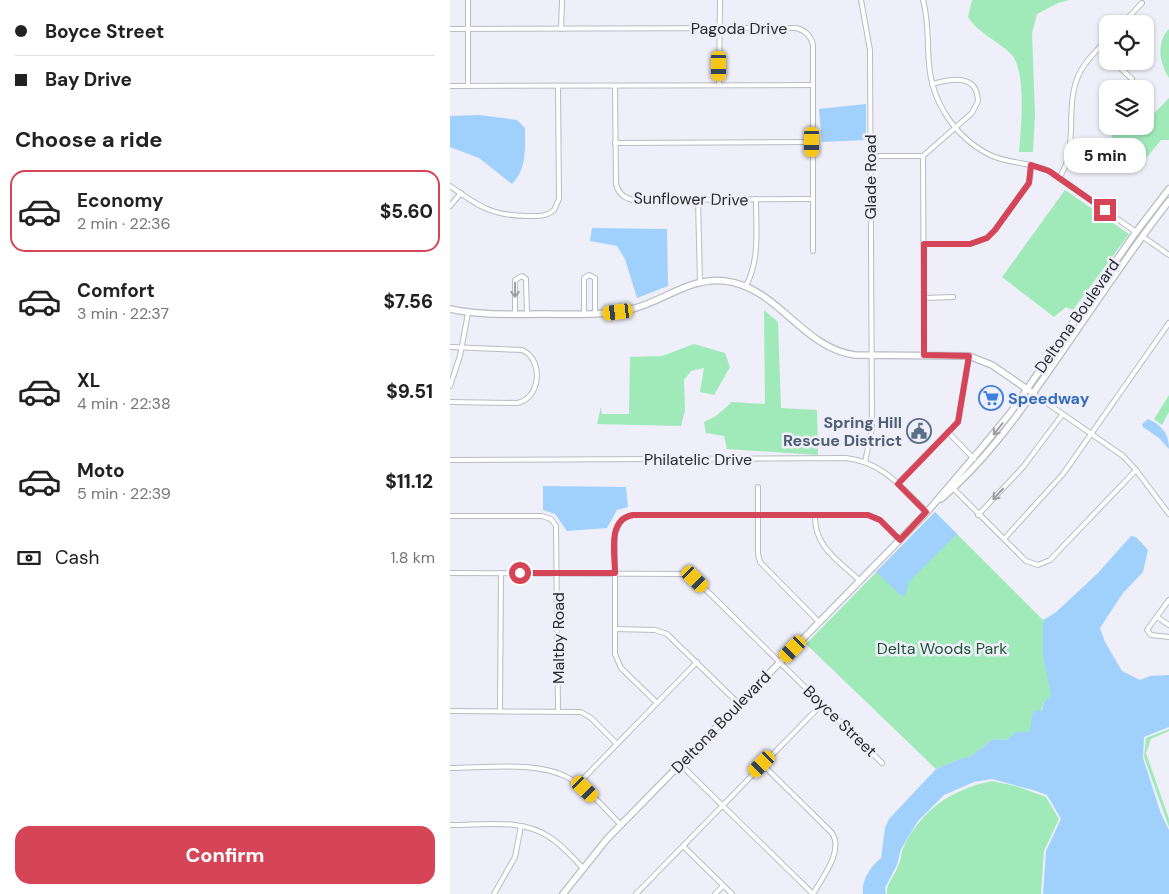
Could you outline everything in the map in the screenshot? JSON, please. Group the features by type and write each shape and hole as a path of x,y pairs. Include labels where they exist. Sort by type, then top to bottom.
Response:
{"main road":[{"name":"Deltona Boulevard","path":"952,487 997,430 1136,232 1169,189"},
{"name":"Deltona Boulevard","path":"563,894 582,867 621,824 926,512 979,463 1010,428 1142,236 1169,201"},
{"path":"450,309 468,312 515,314 595,314 618,312 643,306 700,282 726,281 746,286 762,295 823,345 846,354 969,356 992,365 1034,394"},
{"path":"1075,318 1083,323"}],"street":[{"path":"468,0 468,86"},
{"path":"561,29 562,0"},
{"path":"719,85 720,0"},
{"name":"Glade Road","path":"861,0 870,50 872,432 865,462"},
{"path":"923,0 932,84 940,105 955,128 972,143 989,154 1008,161 1043,168 1169,255"},
{"path":"1131,15 1142,3"},
{"name":"Pagoda Drive","path":"450,29 796,28 804,31 810,37 812,45 813,251"},
{"path":"1059,178 1069,160 1073,96 1077,79 1085,63 1099,48"},
{"path":"1122,70 1132,79"},
{"path":"870,156 923,156 975,109 978,97 975,89 966,81 957,78 932,84"},
{"path":"450,86 812,85"},
{"path":"450,186 479,206 502,215 541,216 554,210 559,199 558,86"},
{"name":"Sunflower Drive","path":"615,86 616,184 618,192 625,198 633,200 813,199"},
{"path":"616,143 812,142"},
{"path":"923,156 924,355"},
{"path":"924,244 970,244 987,238 995,230 1029,183 1031,165"},
{"path":"450,206 461,193"},
{"path":"746,286 753,273 756,255 756,199"},
{"path":"698,200 700,282"},
{"path":"584,314 584,278 589,275 595,278 595,314"},
{"path":"515,314 516,280 522,276 526,279 527,314"},
{"path":"924,298 953,298"},
{"path":"450,386 462,349 468,312"},
{"path":"1004,539 1050,490 1092,434 1169,323"},
{"path":"450,347 525,351 532,357 536,365 535,387 530,398 521,402 450,402"},
{"path":"898,484 958,422 969,356"},
{"path":"1034,394 1123,456 1169,514"},
{"path":"978,515 1023,466 1062,415"},
{"path":"948,432 979,463"},
{"name":"Philatelic Drive","path":"450,460 846,458 865,462 882,470 926,512"},
{"path":"952,487 978,515 1029,563 1038,565 1046,563 1136,470"},
{"path":"758,487 760,562 819,622"},
{"path":"815,515 815,528 818,539 860,581"},
{"name":"Maltby Road","path":"450,516 542,516 548,518 557,530 558,711"},
{"path":"657,703 619,665 615,654 616,530 619,522 626,517 872,516 900,540"},
{"name":"Boyce Street","path":"450,573 681,573 691,576 882,763"},
{"path":"500,711 501,573"},
{"path":"1169,600 1148,628 1149,633 1169,637"},
{"path":"1157,617 1169,625"},
{"path":"615,630 661,631 672,637 739,704"},
{"path":"578,784 697,662"},
{"path":"636,894 822,704"},
{"path":"450,711 575,711 586,715 617,744"},
{"path":"680,764 813,894 836,851 835,836 762,764"},
{"path":"450,768 538,768 555,772 578,784 621,824"},
{"path":"450,825 521,826 536,830 552,838 582,867"},
{"path":"494,894 515,857 521,826"},
{"path":"682,846 732,894"},
{"path":"715,894 723,886"}],"green space":[{"path":"972,0 1069,0 1058,3 1037,14 1032,33 1035,115 1033,152 1019,152 1022,101 1016,62 1006,49 972,23 968,17"},
{"path":"1169,29 1169,78 1163,66 1160,53 1162,40"},
{"path":"1169,98 1169,140 1161,140 1138,168 1123,166 1109,161 1112,135 1154,135 1154,114"},
{"path":"1065,190 1129,234 1073,310 1066,307 1054,317 1002,277"},
{"path":"764,310 778,322 781,408 817,410 818,455 727,449 724,436 706,433 704,422 716,416 732,402 765,404"},
{"path":"694,344 725,353 730,367 714,395 700,392 704,368 691,371 684,380 685,410 681,426 597,424 601,407 602,414 629,414 630,357 662,356"},
{"path":"1169,395 1169,412 1162,425 1154,419"},
{"name":"Delta Woods Park","path":"935,512 1043,620 1043,656 1052,692 1051,698 1044,702 1029,732 1016,732 1006,740 993,739 968,758 963,758 936,769 806,644"},
{"path":"1169,729 1169,731 1151,739 1146,753 1169,819 1169,827 1144,757 1146,738"},
{"path":"992,781 1016,786 1046,797 1059,819 1044,851 1041,894 887,894 889,883 897,870 903,848 910,835 929,812 951,796"}],"water":[{"path":"866,104 866,140 822,142 819,109"},
{"path":"480,115 517,120 525,128 523,165 512,184 479,158 450,147 450,116"},
{"path":"592,228 667,229 668,286 637,298 625,259 617,246 590,241"},
{"path":"1148,419 1164,431 1168,439 1169,449 1159,438 1143,427 1142,424"},
{"path":"543,486 626,487 628,507 617,510 607,528 567,531 555,514 543,510"},
{"path":"935,512 957,534 909,582 903,597 876,572"},
{"path":"1131,536 1136,537 1148,550 1143,572 1123,593 1100,628 1105,642 1122,671 1140,680 1150,676 1169,675 1169,727 1144,737 1143,758 1161,814 1169,830 1169,894 1043,894 1046,851 1061,819 1047,795 992,779 974,782 944,795 918,821 901,849 897,865 885,888 886,894 863,894 868,874 881,858 885,828 889,819 936,769 963,758 968,758 993,739 1006,740 1016,732 1029,732 1034,711 1042,710 1044,702 1051,695 1043,656 1043,620 1055,613 1097,574"}],"place":[{"name":"Speedway","path":"991,398"},
{"name":"Spring Hill Rescue District","path":"919,431"}],"route":[{"path":"520,573 615,573 615,533 619,522 633,515 868,515 880,520 900,540 926,512 898,484 958,422 969,356 924,355 924,244 970,244 987,238 995,230 1029,183 1031,165 1049,171 1105,210"}]}
